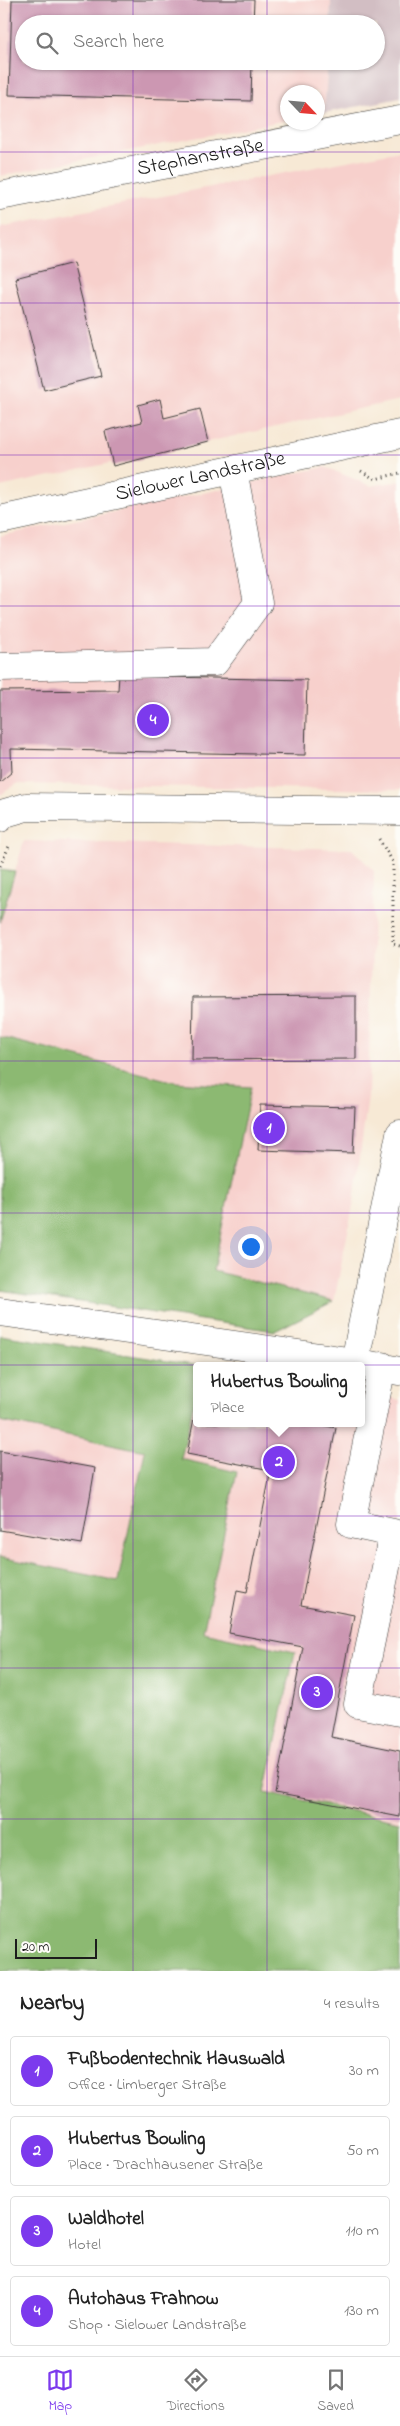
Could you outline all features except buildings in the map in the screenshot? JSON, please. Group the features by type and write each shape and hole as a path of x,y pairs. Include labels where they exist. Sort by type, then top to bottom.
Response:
{"street":[{"name":"Stephanstraße","path":"0,196 400,120"},
{"name":"Sielower Landstraße","path":"0,520 400,434"},
{"path":"0,667 215,662 258,603 233,470"},
{"path":"7,827 5,813 26,807 400,811"},
{"path":"0,1312 355,1362 400,1134"},
{"path":"365,1364 391,1369 351,1524 393,1533 358,1704 400,1712"}],"path":[{"path":"0,866 7,827"},
{"path":"373,836 380,839 393,862 393,944 400,946"}],"shaded area":[{"path":"0,0 331,0 330,15 15,15 15,70 327,70 325,100 325,85 280,85 280,121 0,176"},
{"path":"331,0 400,0 400,98 325,113 327,70 385,70 385,15 330,15"},
{"path":"400,151 400,400 0,487 0,227"},
{"path":"325,467 371,486 400,481 400,790 17,784 0,795 0,536"},
{"path":"24,841 352,849 374,871 368,1096 354,1201 334,1301 212,1272 251,1088 175,1082 0,1037 0,922"},
{"path":"366,1391 400,1400 400,1821 265,1792 295,1652 203,1632 237,1472 181,1460 193,1406 193,1427 365,1427"},
{"path":"0,1421 146,1450 118,1581 0,1557"}],"green space":[{"path":"0,870 15,872 0,922"},
{"path":"0,1037 175,1082 251,1087 213,1271 334,1301 275,1331 0,1290"},
{"path":"0,1335 193,1365 193,1406 181,1459 237,1472 203,1632 295,1652 265,1792 400,1821 400,1971 0,1971 0,1557 118,1581 145,1451 0,1421"}],"place":[{"name":"Autohaus Frahnow","path":"153,720"},
{"name":"Fußbodentechnik Hauswald","path":"269,1128"},
{"name":"Hubertus Bowling","path":"279,1462"},
{"name":"Waldhotel","path":"317,1692"}]}
